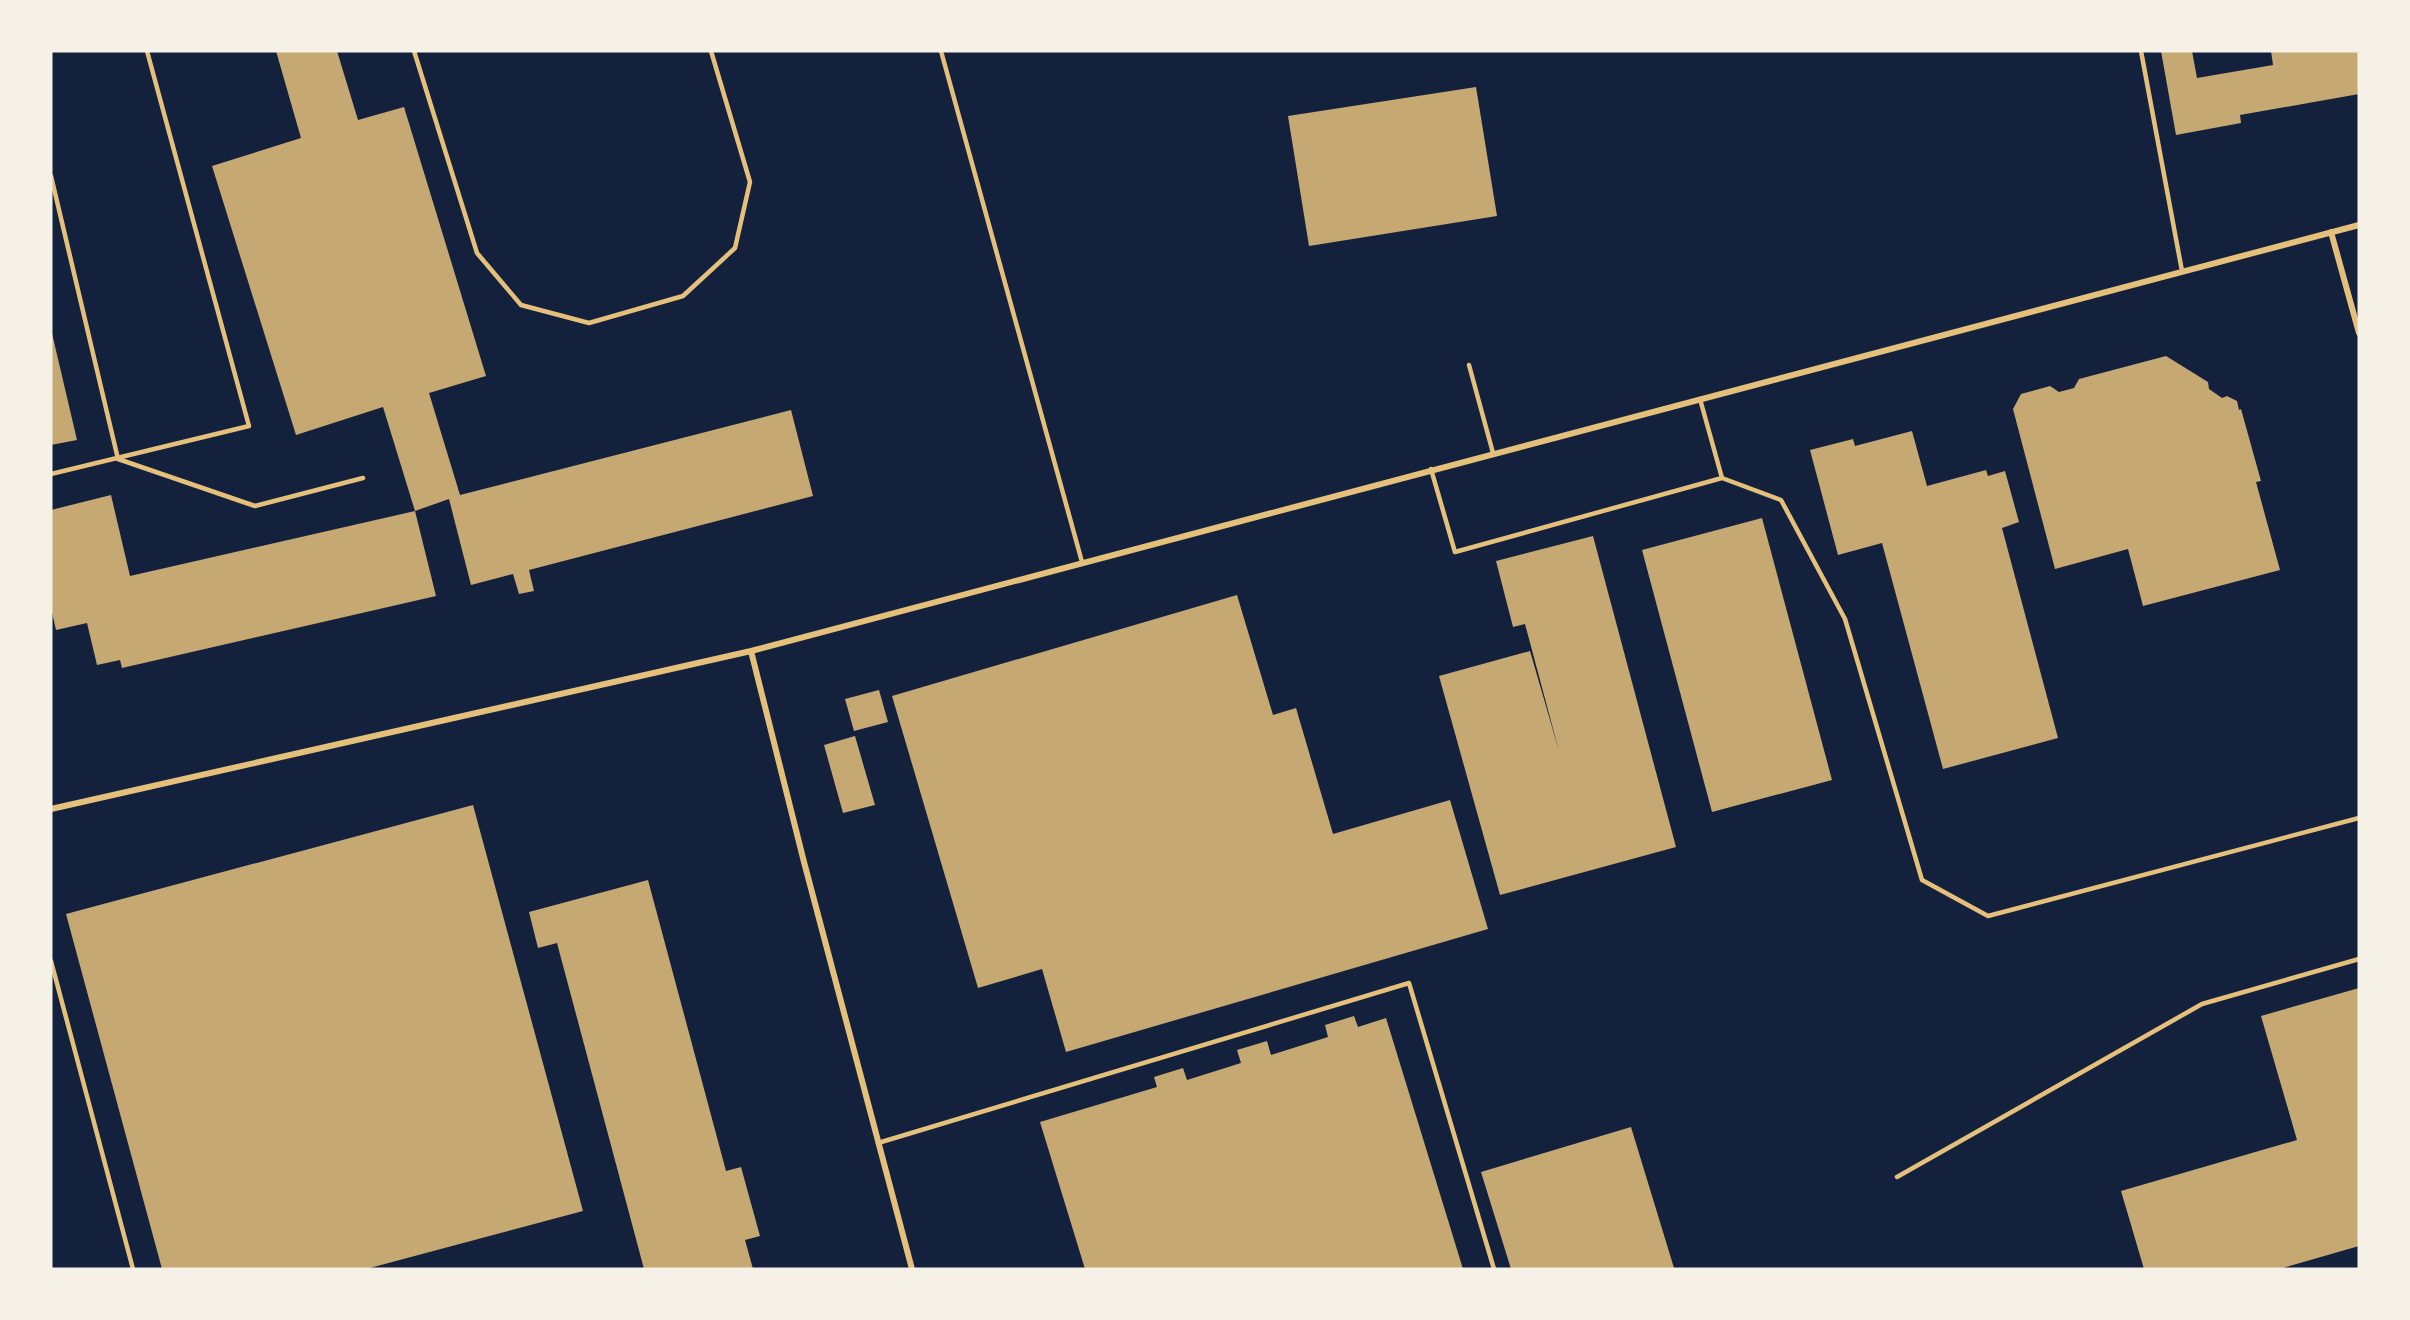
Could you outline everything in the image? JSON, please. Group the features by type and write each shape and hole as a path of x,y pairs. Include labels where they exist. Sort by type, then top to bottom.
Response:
{"street":[{"path":"51,809 751,651 2182,270 2359,225"},
{"path":"2331,232 2359,333"},
{"path":"751,651 912,1269"}],"lane":[{"path":"51,474 249,426 147,51"},
{"path":"414,51 477,253 521,305 589,322 683,296 735,248 750,182 711,51"},
{"path":"941,51 1082,562"},
{"path":"2141,51 2182,270"},
{"path":"51,176 118,459"},
{"path":"1469,365 1493,453"},
{"path":"1700,399 1722,478"},
{"path":"118,459 255,506 363,478"},
{"path":"1431,469 1455,552 1722,478 1781,501 1845,619 1922,880 1988,916 2359,818"},
{"path":"1897,1177 2202,1004 2359,960"},
{"path":"51,961 133,1269"},
{"path":"878,1143 1409,983 1494,1269"}],"building":[{"path":"276,51 337,51 358,120 404,107 486,376 429,393 460,495 791,410 813,496 529,570 534,591 519,594 513,574 471,585 449,499 415,511 383,407 296,435 212,166 301,138"},
{"path":"2161,51 2192,51 2197,78 2273,65 2271,51 2359,51 2359,94 2240,115 2241,123 2176,135"},
{"path":"1476,87 1497,216 1309,246 1288,116"},
{"path":"51,329 77,440 51,445"},
{"path":"2166,356 2208,382 2209,389 2222,398 2227,396 2237,401 2261,481 2256,482 2280,570 2143,606 2128,549 2055,569 2013,409 2021,394 2050,386 2059,392 2074,388 2079,379"},
{"path":"1912,431 1927,486 1986,470 1988,476 2005,471 2019,522 2002,528 2058,738 1943,769 1882,543 1838,555 1810,450 1853,439 1855,446"},
{"path":"111,495 130,576 415,511 436,596 122,668 120,660 97,665 87,623 56,630 51,608 51,510"},
{"path":"1762,518 1832,780 1712,812 1642,550"},
{"path":"1593,536 1676,847 1500,895 1439,676 1530,651 1559,751 1525,624 1513,627 1496,561"},
{"path":"1237,595 1273,715 1296,708 1333,834 1450,800 1488,929 1066,1052 1042,969 978,988 892,696"},
{"path":"879,690 888,722 854,731 845,699"},
{"path":"855,736 875,805 843,813 824,745"},
{"path":"473,805 583,1211 366,1269 162,1269 66,914"},
{"path":"648,880 726,1171 741,1167 760,1236 745,1240 753,1269 644,1269 557,943 538,948 529,912"},
{"path":"2359,988 2359,1246 2279,1269 2144,1269 2121,1191 2297,1140 2261,1016"},
{"path":"1354,1016 1358,1027 1386,1018 1463,1269 1085,1269 1040,1122 1157,1087 1154,1077 1183,1068 1187,1080 1241,1063 1237,1050 1267,1041 1271,1055 1328,1037 1325,1025"},
{"path":"1631,1127 1674,1268 1511,1269 1481,1172"}]}
